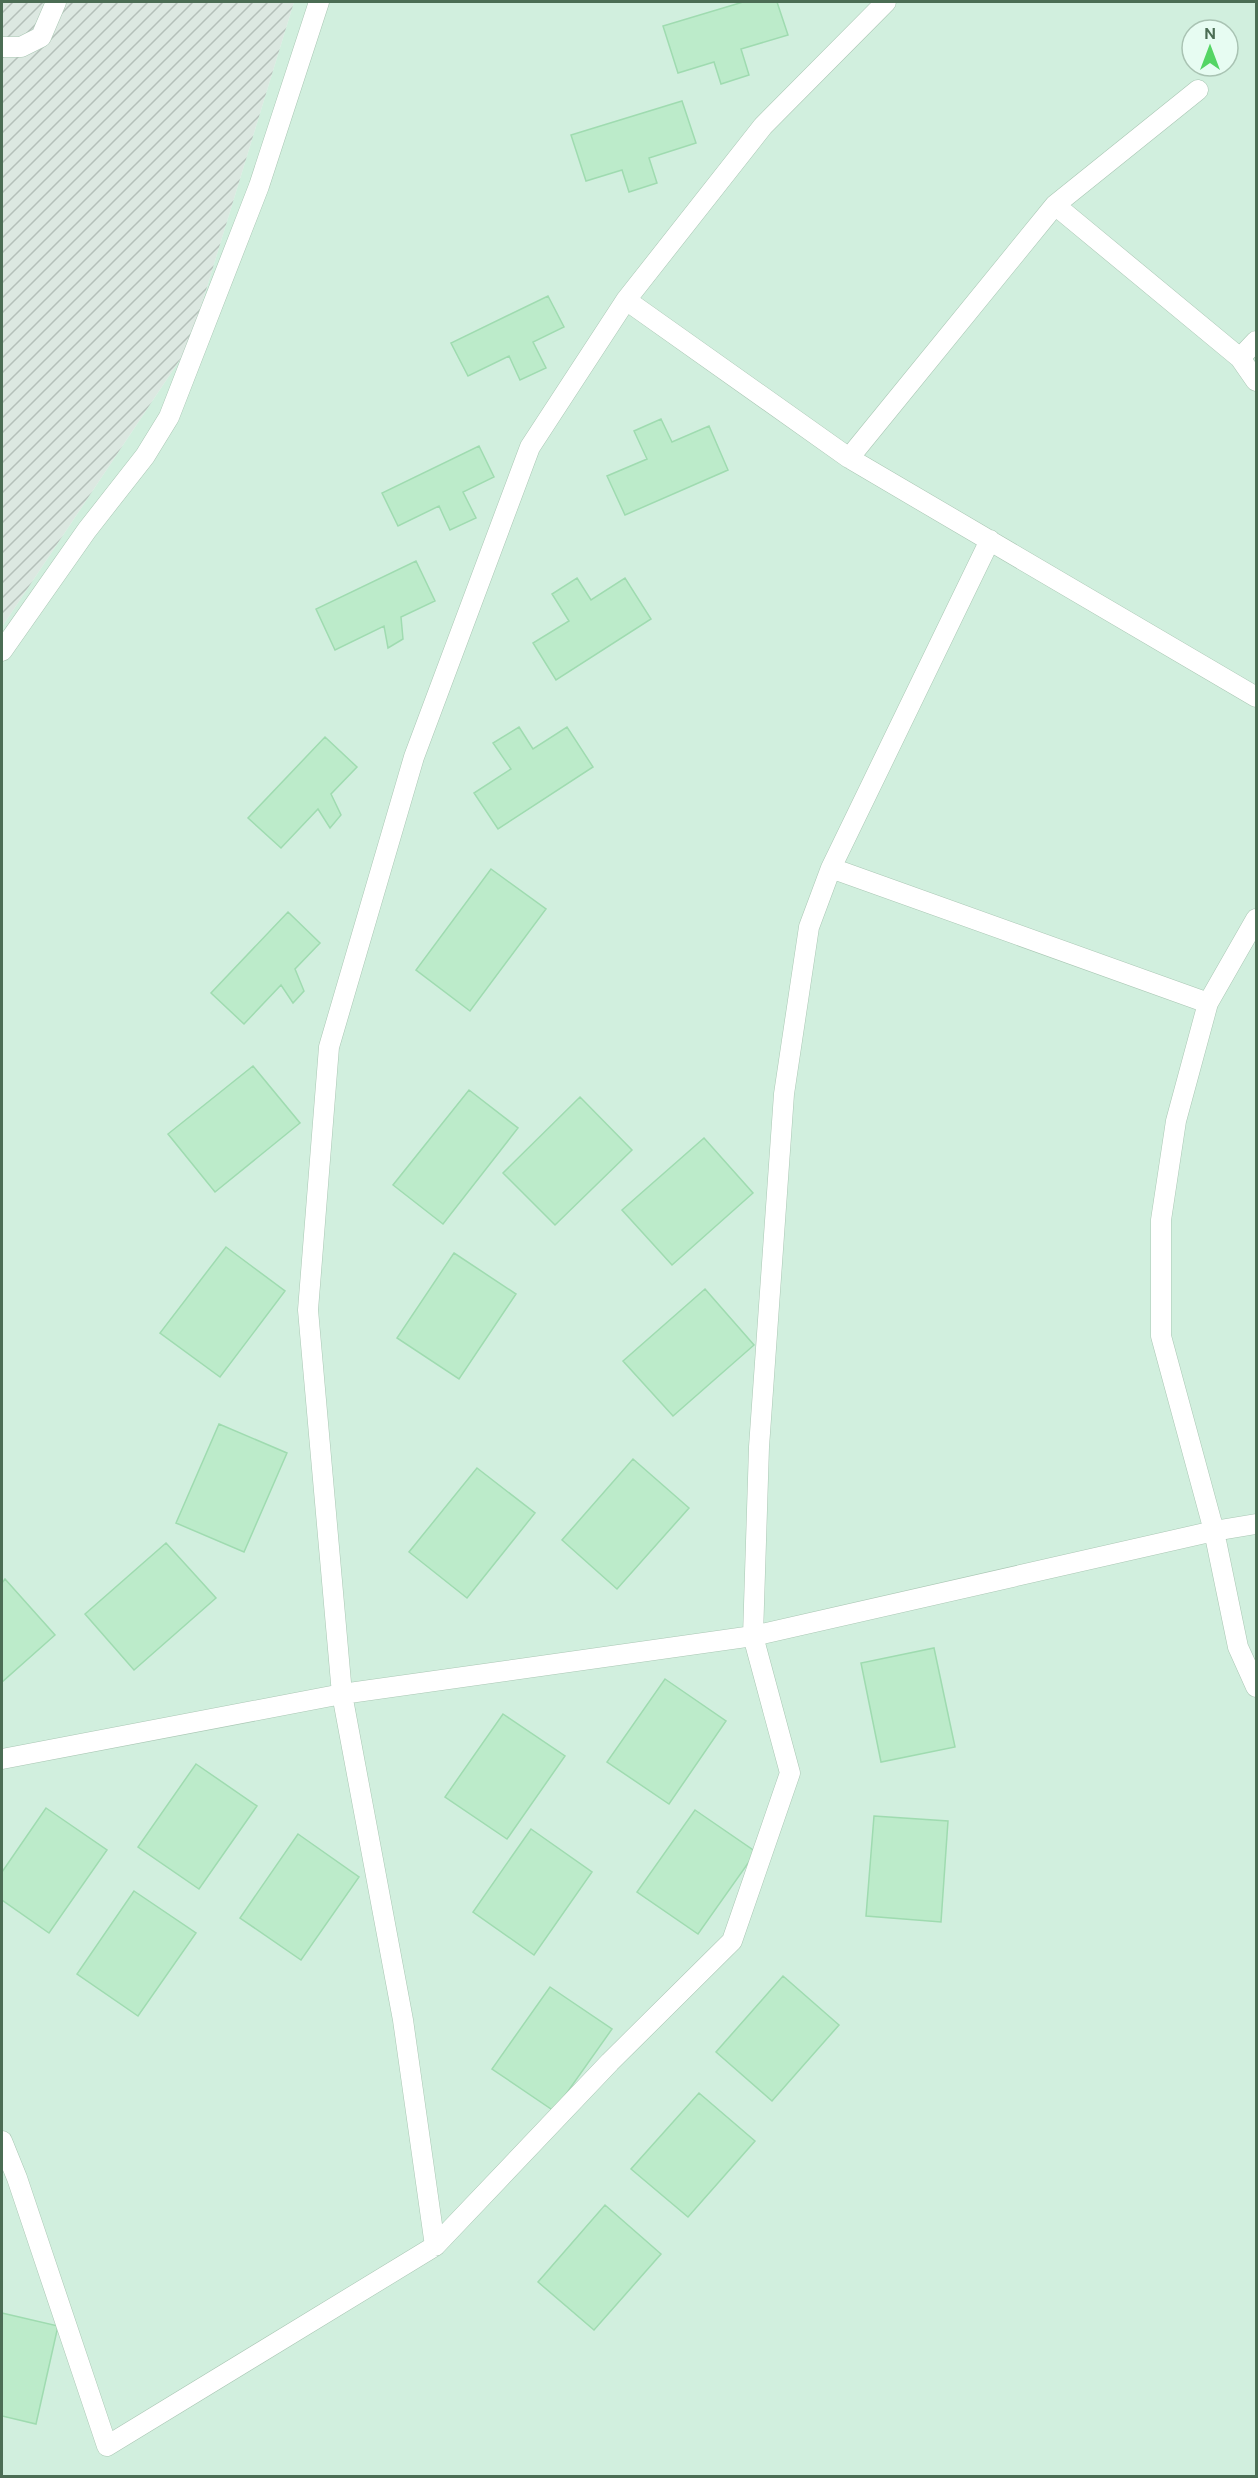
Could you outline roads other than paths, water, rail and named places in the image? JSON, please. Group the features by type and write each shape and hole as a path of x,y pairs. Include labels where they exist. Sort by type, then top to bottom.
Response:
{"lane":[{"path":"2,47 21,46 41,37 56,2"},
{"path":"2,651 87,530 145,456 169,417 259,186 319,2"},
{"path":"435,2246 403,2020 342,1694 308,1310 329,1047 414,757 530,447 626,300 764,126 886,2"},
{"path":"849,458 1055,205 1198,90"},
{"path":"1055,205 1240,358 1257,381"},
{"path":"626,300 849,458 1253,688"},
{"path":"1240,358 1257,341"},
{"path":"2,2140 17,2178 107,2446 435,2246 610,2062 732,1941 790,1773 753,1636 759,1447 784,1094 809,927 831,868 990,540"},
{"path":"831,868 1208,1003"},
{"path":"1257,920 1208,1003 1176,1121 1162,1209 1161,1336 1214,1531 1238,1647 1257,1687"},
{"path":"2,1759 342,1694 753,1636 1214,1531 1257,1524"}]}
